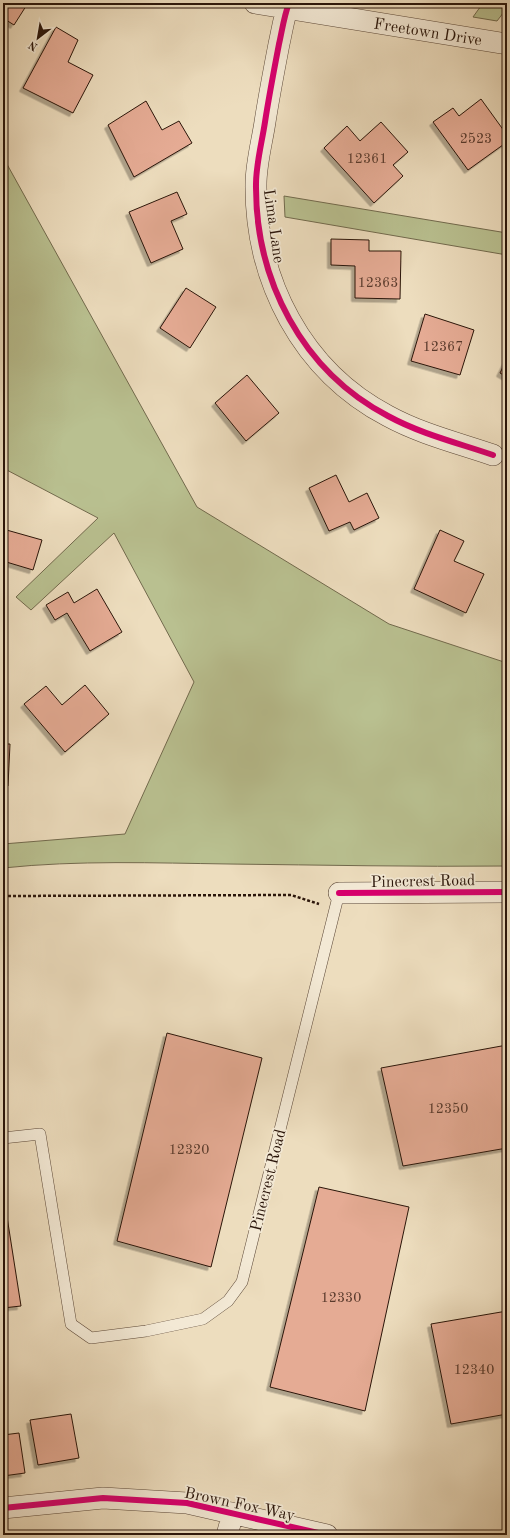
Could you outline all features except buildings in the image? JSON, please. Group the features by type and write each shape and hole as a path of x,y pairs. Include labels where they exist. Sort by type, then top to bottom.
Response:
{"street":[{"name":"Freetown Drive","path":"255,3 288,6 507,44"},
{"name":"Lima Lane","path":"288,6 269,96 256,182 256,212 262,251 274,291 290,322 308,348 333,376 361,400 388,416 412,427 493,455"},
{"name":"Pinecrest Road","path":"337,901 507,892"},
{"name":"Brown Fox Way","path":"3,1508 103,1498 186,1503 326,1535"},
{"name":"Brown Fox Way","path":"227,1535 233,1513"}],"lane":[{"name":"Pinecrest Road","path":"3,1138 40,1134 71,1324 91,1338 146,1331 203,1319 228,1301 242,1282 337,901"}],"path":[{"path":"3,896 291,895 337,901"}],"green space":[{"path":"483,3 507,3 507,8 497,21 473,17"},
{"path":"3,157 197,507 389,624 507,663 507,866 116,863 31,865 3,868 3,844 125,834 194,682 114,533 31,610 16,597 98,518 3,468"},
{"path":"284,196 507,233 507,255 285,217"}],"cycle path":[{"path":"289,3 284,18 275,64 256,176 258,220 264,254 275,288 289,319 308,348 331,374 358,397 388,416 413,428 493,455"},
{"path":"339,893 507,892"},
{"path":"3,1508 103,1498 187,1503 327,1535"}]}
